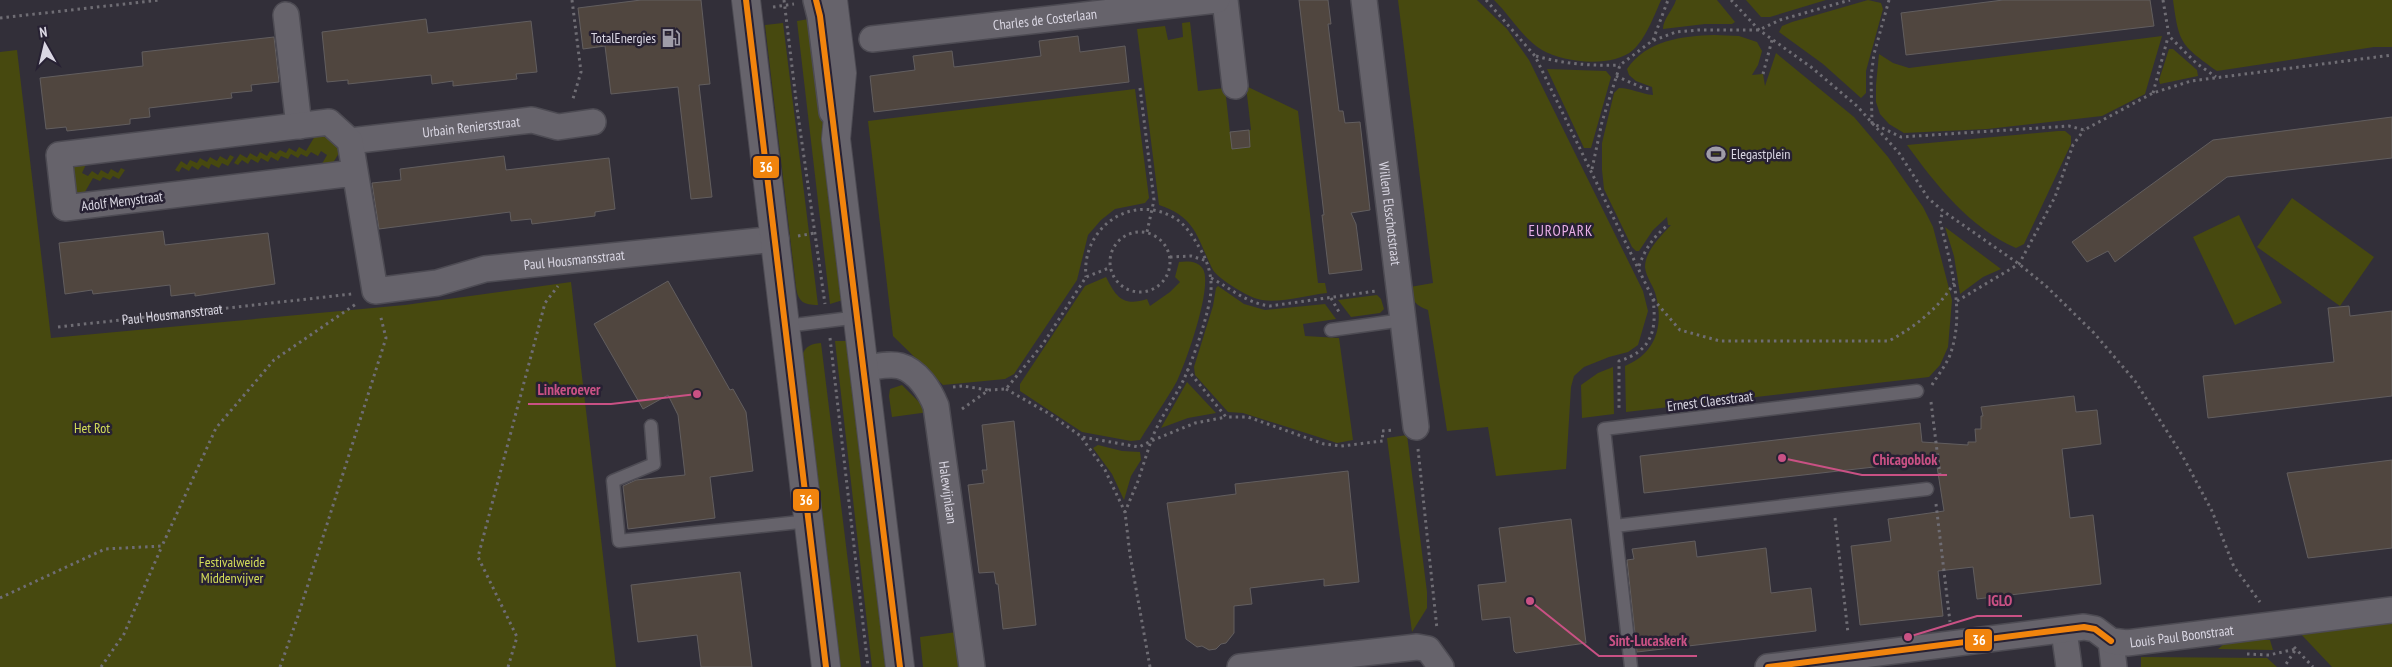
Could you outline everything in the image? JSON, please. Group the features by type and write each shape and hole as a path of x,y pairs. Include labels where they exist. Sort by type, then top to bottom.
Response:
{"main road":[{"path":"833,0 842,73 836,139 900,667"},
{"path":"749,4 826,667"}],"street":[{"path":"816,0 820,16 836,139"},
{"name":"Charles de Costerlaan","path":"872,39 1217,0"},
{"path":"1225,0 1234,86"},
{"name":"Willem Elsschotstraat","path":"1364,0 1416,427"},
{"path":"286,15 299,126"},
{"name":"Urbain Reniersstraat","path":"350,141 532,120 558,127 584,124"},
{"name":"Adolf Menystraat","path":"350,141 329,122 59,155 65,208 354,173"},
{"path":"350,141 375,291"},
{"name":"Paul Housmansstraat","path":"375,291 437,283 485,270 776,239"},
{"name":"Halewijnlaan","path":"865,368 890,365 902,366 919,378 930,393 936,406 972,667"},
{"name":"Louis Paul Boonstraat","path":"1768,667 2084,628 2094,629 2111,641 2126,643 2392,610"},
{"path":"2064,631 2068,667"},
{"path":"2111,641 2114,667"},
{"path":"1240,667 1401,648 1434,658"}],"lane":[{"path":"786,326 858,317"},
{"path":"1331,330 1403,320"},
{"name":"Ernest Claesstraat","path":"1619,427 1923,390"},
{"path":"650,426 654,464 613,481 619,541 809,521"},
{"path":"1619,427 1604,428 1632,667"},
{"path":"1614,526 1930,489"}],"path":[{"path":"0,18 160,0"},
{"path":"572,0 581,72 572,102 584,124"},
{"path":"1486,0 1535,56 1569,129 1592,170 1623,239 1639,266 1653,299 1680,330 1720,340 1889,341 1914,328 1944,300 1954,283"},
{"path":"1652,41 1668,0"},
{"path":"1731,0 1759,30 1837,88 1872,123 1898,154 1928,198 1942,211 2019,264 2046,286 2094,334 2135,381 2182,455 2212,511 2234,567 2278,625"},
{"path":"1592,170 1602,122 1620,65 1652,41 1676,32 1759,30 1780,20 1850,0"},
{"path":"1872,123 1871,77 1874,54 1889,0"},
{"path":"2154,93 2169,36 2163,0"},
{"path":"2169,36 2196,63 2216,77"},
{"path":"1763,74 1772,40"},
{"path":"1957,301 2019,264 2055,197 2073,146 2084,130 2154,93 2191,81 2392,55"},
{"path":"1535,56 1562,63 1594,66 1620,65"},
{"path":"1616,76 1643,88 1651,89"},
{"path":"1140,88 1154,200 1148,232"},
{"path":"1872,123 1901,138 2009,132 2070,126 2084,130"},
{"path":"1006,389 1042,344 1086,277 1090,242 1113,217 1129,211 1152,209 1172,216 1188,230 1207,260 1211,278 1209,303 1184,380 1158,424 1138,482 1125,512"},
{"path":"1923,390 1950,356 1955,336 1957,301 1940,221 1942,211"},
{"path":"1639,266 1644,252 1656,234 1668,225"},
{"path":"1136,231 1148,232 1158,237 1166,246 1170,257 1166,277 1155,288 1142,293 1127,290 1117,283 1109,268 1111,250 1116,242 1125,235 1136,231"},
{"path":"1170,257 1191,256 1207,260"},
{"path":"508,667 518,637 478,557 544,303 581,259"},
{"path":"1086,277 1109,268"},
{"path":"1211,278 1243,299 1255,304 1270,306 1399,288"},
{"path":"100,667 124,634 216,428 274,360 375,291 386,338 280,667"},
{"name":"Paul Housmansstraat","path":"58,327 375,291"},
{"path":"1619,427 1619,361 1635,356 1645,346 1653,329 1653,299"},
{"path":"1187,369 1226,417"},
{"path":"930,393 963,386 989,390 1006,389 1048,413 1082,437 1108,476 1125,512 1130,555 1150,667"},
{"path":"940,431 968,403 989,390"},
{"path":"1931,399 1941,487 1930,489 1952,644"},
{"path":"1082,437 1139,447 1194,423 1226,417 1248,417 1324,444 1341,446 1383,441 1382,431 1416,427 1438,632 1434,658"},
{"path":"1833,500 1850,656"},
{"path":"0,598 105,550 162,546"}],"green space":[{"path":"1398,0 1477,0 1507,29 1529,60 1643,291 1648,311 1638,345 1628,352 1584,367 1574,376 1571,387 1566,469 1496,476 1488,427 1447,431 1428,310 1415,302 1410,287 1433,283"},
{"path":"1494,0 1661,0 1646,33 1633,50 1624,56 1613,59 1588,62 1563,58 1542,50 1522,33"},
{"path":"1676,0 1717,0 1735,22 1732,24 1705,24 1663,29"},
{"path":"1746,0 1826,0 1770,17 1761,17"},
{"path":"1868,0 1881,3 1883,9 1866,71 1866,93 1861,98 1823,64 1779,32 1782,26 1792,22"},
{"path":"2173,0 2392,0 2392,47 2374,47 2217,71 2189,49 2184,42 2177,26"},
{"path":"815,18 843,300 830,304 797,21"},
{"path":"1190,22 1198,91 1225,88 1230,133 1251,130 1246,86 1298,111 1318,283 1325,283 1327,293 1270,301 1257,299 1243,292 1216,274 1195,231 1189,223 1172,210 1159,205 1137,29 1165,26 1168,40 1183,37 1182,23"},
{"path":"783,23 818,305 802,302 796,287 765,25"},
{"path":"1714,35 1739,36 1757,42 1762,51 1758,65 1752,75 1763,74 1765,86 1776,53 1854,117 1888,157 1923,207 1933,227 1952,300 1948,347 1940,365 1929,377 1626,412 1625,366 1644,354 1650,347 1658,329 1658,307 1655,292 1646,271 1646,261 1654,244 1671,225 1668,225 1667,217 1653,230 1639,251 1632,247 1604,189 1602,143 1614,93 1619,88 1653,95 1652,87 1636,81 1629,75 1627,69 1635,59 1655,46 1666,42"},
{"path":"2162,36 2145,94 2102,116 1987,129 1904,133 1889,124 1880,114 1876,102 1879,54 1893,63 1909,68"},
{"path":"2169,49 2173,49 2197,70 2198,76 2160,84 2159,80"},
{"path":"17,50 51,338 405,305 571,282 616,667 0,667 0,52"},
{"path":"1547,69 1606,71 1611,77 1591,148 1584,148"},
{"path":"1135,89 1149,198 1145,203 1115,209 1101,220 1088,235 1077,280 1014,374 1005,379 943,385 893,336 868,121"},
{"path":"318,131 324,132 338,142 339,153 331,166 319,169 327,155 321,151 318,156 311,152 307,157 301,154 298,158 291,154 288,159 281,156 278,161 271,157 268,162 261,158 258,163 251,159 248,164 242,160 238,165 234,163 240,154 247,158 250,153 257,157 260,152 267,156 270,151 276,154 280,150 286,153 289,148 296,152 299,147 306,151"},
{"path":"2065,131 2071,136 2071,144 2024,244 2016,248 1984,229 1955,204 1907,145"},
{"path":"230,155 234,157 228,166 222,163 219,168 211,164 209,169 202,165 198,170 192,166 189,171 182,167 179,172 175,170 181,161 187,165 190,160 197,163 200,158 207,162 210,157 217,161 220,156 227,160"},
{"path":"89,158 82,173 88,176 92,171 98,175 101,170 108,174 111,169 118,173 121,168 125,170 119,179 113,176 110,180 103,177 100,181 93,178 82,197 75,197 69,163"},
{"path":"2292,198 2374,257 2340,306 2257,247"},
{"path":"2239,215 2282,303 2235,325 2193,237"},
{"path":"1945,227 2001,269 1983,277 1960,294 1954,256"},
{"path":"1179,262 1196,263 1203,269 1205,278 1202,307 1192,342 1177,381 1140,440 1131,441 1082,432 1020,391 1020,384 1085,286 1106,277 1113,290 1121,298 1132,302 1147,299 1150,306 1170,292 1180,282 1175,277"},
{"path":"1218,286 1244,304 1265,310 1325,304 1336,319 1303,324 1305,336 1339,338 1353,440 1337,443 1243,413 1228,412 1195,375 1194,367"},
{"path":"1377,295 1381,299 1384,309 1380,313 1351,317 1338,300"},
{"path":"835,341 846,341 851,344 890,667 872,667"},
{"path":"821,343 861,667 839,667 801,360 808,347"},
{"path":"1613,367 1614,414 1582,418 1581,385 1598,373"},
{"path":"1187,382 1216,413 1188,418 1161,428"},
{"path":"902,385 929,412 892,417 890,389"},
{"path":"1407,435 1427,592 1427,608 1412,632 1387,438"},
{"path":"1098,445 1122,451 1140,452 1141,460 1131,476 1124,500 1112,474 1093,448"},
{"path":"2392,620 2392,667 2332,667 2298,631"},
{"path":"957,632 964,667 923,667 920,637"},
{"path":"2230,639 2270,640 2273,650 2218,649"},
{"path":"2141,657 2267,658 2277,667 2141,667"}],"building":[{"path":"641,0 701,0 710,84 699,85 712,197 691,199 678,87 611,94 605,46 583,49 578,8"},
{"path":"1299,0 1328,0 1331,24 1328,24 1339,111 1343,111 1345,123 1360,122 1370,210 1351,213 1356,224 1362,270 1329,274"},
{"path":"2003,0 2150,0 2154,26 1906,55 1901,13"},
{"path":"426,19 428,33 531,21 537,72 516,74 517,79 453,86 453,81 432,84 431,75 348,84 348,80 327,82 322,32"},
{"path":"1078,36 1080,52 1125,46 1129,82 874,112 870,76 915,70 913,56 952,51 954,67 979,64 1041,56 1039,41"},
{"path":"274,37 279,82 251,85 252,91 231,93 232,98 149,108 150,117 130,119 130,124 67,131 66,127 46,129 40,78 143,66 142,52"},
{"path":"2392,117 2392,158 2227,177 2115,262 2108,251 2087,262 2072,242 2213,140"},
{"path":"1249,130 1250,147 1232,149 1230,132"},
{"path":"504,156 506,170 609,158 615,209 595,212 595,216 532,224 531,219 511,221 510,212 379,229 372,183 401,180 400,169"},
{"path":"163,231 165,245 268,233 275,284 195,296 195,293 171,296 170,285 93,294 92,290 65,294 59,243"},
{"path":"668,281 730,390 733,389 746,412 753,471 710,477 715,518 628,529 623,486 636,480 685,475 678,415 668,395 643,409 594,324"},
{"path":"2349,306 2350,316 2392,311 2392,396 2208,418 2203,376 2334,362 2328,308"},
{"path":"2074,396 2076,412 2097,410 2101,444 2062,449 2070,518 2093,515 2101,584 1977,599 1973,567 1938,571 1943,616 1860,625 1851,546 1891,541 1888,519 1944,511 1936,460 1644,493 1640,456 1920,423 1922,442 1968,445 1968,442 1976,442 1975,429 1981,429 1981,416 1983,416 1981,407"},
{"path":"1014,421 1036,625 1003,629 998,584 996,584 994,572 979,573 968,485 984,483 982,470 987,470 982,425"},
{"path":"2392,460 2392,548 2308,558 2287,473"},
{"path":"1348,471 1359,582 1324,586 1324,579 1250,588 1252,604 1234,606 1234,633 1226,643 1221,644 1216,649 1209,650 1202,646 1197,647 1186,639 1167,503 1236,494 1235,484"},
{"path":"1571,519 1586,643 1516,653 1514,651 1510,617 1482,620 1478,585 1506,582 1499,528"},
{"path":"1695,541 1697,557 1766,548 1771,593 1811,588 1816,631 1637,652 1627,560 1634,559 1632,549"},
{"path":"740,572 752,667 701,667 697,635 638,642 631,585"}],"transit line":[{"name":"36","path":"746,0 826,667"},
{"name":"36","path":"816,0 820,16 900,667"},
{"name":"36","path":"1768,667 2084,627 2095,629 2111,641"}],"place":[{"name":"TotalEnergies","path":"671,38"},
{"name":"Elegastplein","path":"1716,154"},
{"name":"Linkeroever","path":"697,394"},
{"name":"Chicagoblok","path":"1782,458"},
{"name":"Sint-Lucaskerk","path":"1530,601"},
{"name":"IGLO","path":"1908,637"}],"district":[{"name":"EUROPARK","path":"1561,230"}],"park label":[{"name":"Het Rot","path":"92,428"},
{"name":"Festivalweide Middenvijver","path":"232,570"}]}
